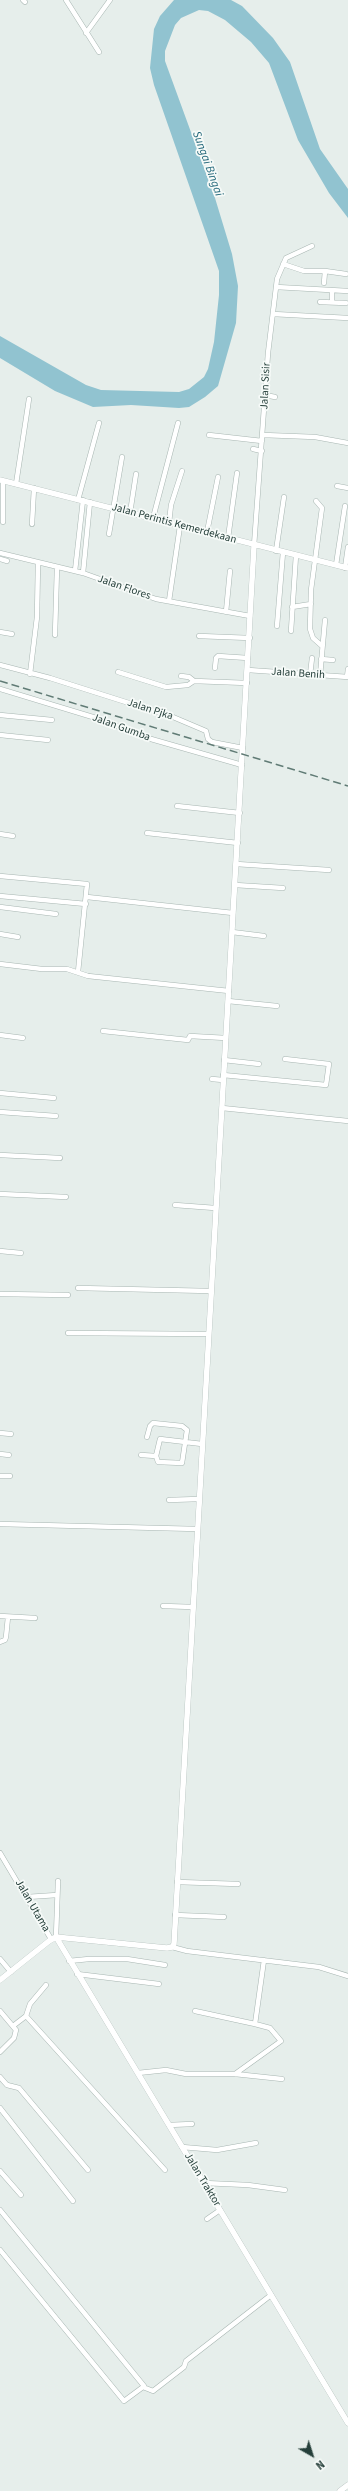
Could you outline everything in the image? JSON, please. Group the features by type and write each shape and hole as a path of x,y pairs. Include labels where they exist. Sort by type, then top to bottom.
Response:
{"street":[{"path":"66,0 99,52"},
{"path":"86,32 110,0"},
{"path":"312,246 289,256 283,264 304,271 325,271 346,274"},
{"name":"Jalan Sisir","path":"254,546 265,396 273,314 276,287 283,264"},
{"path":"324,283 325,271"},
{"path":"276,287 348,291"},
{"path":"332,290 332,302"},
{"path":"320,302 346,303"},
{"path":"273,314 348,318"},
{"path":"265,396 275,397"},
{"path":"16,484 29,399"},
{"path":"75,571 80,500 100,423"},
{"path":"153,518 178,423"},
{"path":"209,435 262,441"},
{"path":"263,435 315,437 348,443"},
{"path":"253,449 262,451"},
{"path":"109,534 122,457"},
{"path":"169,523 171,505 182,471"},
{"path":"228,538 237,473"},
{"path":"130,513 136,474"},
{"path":"207,532 218,477"},
{"path":"2,480 3,522"},
{"name":"Jalan Perintis Kemerdekaan","path":"2,480 207,532 254,546 276,550 346,568"},
{"path":"337,486 348,488"},
{"path":"32,524 34,488"},
{"path":"276,550 284,497"},
{"path":"316,501 322,508 311,604 311,634 322,646"},
{"path":"83,574 90,502"},
{"path":"336,565 345,506"},
{"path":"169,601 180,526"},
{"path":"172,1947 193,1607 210,1291 240,813 254,546"},
{"path":"346,568 348,547"},
{"path":"277,626 283,552"},
{"name":"Jalan Flores","path":"0,553 57,568 75,571 126,590 169,601 250,616"},
{"path":"290,631 296,555"},
{"path":"0,560 7,561"},
{"path":"0,665 30,674 37,617 38,563"},
{"path":"55,634 57,568"},
{"path":"226,612 230,571"},
{"path":"292,607 311,604"},
{"path":"320,676 325,620"},
{"path":"0,632 12,634"},
{"path":"199,636 250,638"},
{"path":"215,668 216,658 218,656 248,658"},
{"path":"310,675 312,658"},
{"path":"321,659 333,660"},
{"path":"347,677 348,669"},
{"name":"Jalan Benih","path":"248,670 347,677"},
{"path":"118,672 166,687 188,685 194,681 247,683"},
{"name":"Jalan Pjka","path":"30,674 50,678 173,717 206,731 208,739 212,742 243,748"},
{"path":"181,676 189,677 194,681"},
{"name":"Jalan Gumba","path":"0,689 96,718 151,738 242,765"},
{"path":"0,715 52,720"},
{"path":"0,735 48,740"},
{"path":"177,806 240,813"},
{"path":"147,832 238,843"},
{"path":"0,834 12,836"},
{"path":"236,864 329,870"},
{"path":"0,876 84,883 88,886 78,972"},
{"path":"235,885 283,888"},
{"path":"0,896 86,904"},
{"path":"87,897 233,913"},
{"path":"0,907 56,914"},
{"path":"232,932 264,936"},
{"path":"0,934 18,937"},
{"path":"0,964 42,969 67,968 88,976 228,991"},
{"path":"228,1001 277,1006"},
{"path":"103,1031 188,1040 190,1036 226,1038"},
{"path":"0,1035 23,1038"},
{"path":"212,1079 223,1078 326,1085 329,1064 285,1059"},
{"path":"224,1060 259,1064"},
{"path":"0,1093 54,1098"},
{"path":"222,1108 348,1121"},
{"path":"0,1112 56,1116"},
{"path":"0,1155 60,1158"},
{"path":"0,1194 66,1197"},
{"path":"175,1205 215,1208"},
{"path":"0,1251 21,1253"},
{"path":"78,1288 210,1291"},
{"path":"0,1294 68,1295"},
{"path":"68,1333 208,1334"},
{"path":"147,1437 150,1426 154,1423 182,1426 187,1430 184,1442 182,1463 158,1462 156,1456 160,1439 184,1442 202,1444"},
{"path":"0,1433 11,1434"},
{"path":"0,1454 9,1456"},
{"path":"141,1455 156,1456"},
{"path":"0,1476 10,1476"},
{"path":"169,1500 199,1499"},
{"path":"0,1524 197,1529"},
{"path":"163,1606 193,1607"},
{"path":"0,1616 35,1618"},
{"path":"0,1642 5,1640 6,1637 8,1617"},
{"name":"Jalan Utama","path":"0,1853 54,1938"},
{"path":"54,1938 58,1881"},
{"path":"177,1882 238,1884"},
{"path":"26,1896 57,1895"},
{"path":"175,1915 224,1917"},
{"path":"0,1980 54,1938 167,1948 172,1947 187,1951 318,1967 348,1976"},
{"name":"Jalan Traktor","path":"54,1938 169,2124 348,2423"},
{"path":"0,1959 11,1972"},
{"path":"69,1961 127,1959 165,1965"},
{"path":"255,2024 264,1960"},
{"path":"77,1974 159,1984"},
{"path":"13,2026 26,2016 30,2004 46,1985"},
{"path":"0,2011 16,2030 14,2038 0,2052"},
{"path":"195,2011 270,2028 280,2041 235,2074"},
{"path":"26,2016 165,2170"},
{"path":"138,2073 166,2070 186,2074 235,2074 282,2079"},
{"path":"0,2077 7,2085 19,2088 88,2170"},
{"path":"0,2108 73,2201"},
{"path":"169,2124 192,2124"},
{"path":"182,2147 217,2150 256,2143"},
{"path":"0,2171 21,2195"},
{"path":"204,2183 248,2185 285,2190"},
{"path":"0,2210 144,2386 153,2391 184,2367 186,2361 271,2295"},
{"path":"207,2219 220,2210"},
{"path":"0,2250 122,2400 125,2401 144,2386"},
{"path":"340,2491 348,2485"}],"water":[{"path":"174,0 231,0 242,6 273,38 290,62 320,149 348,189 348,218 329,193 298,140 269,63 251,42 225,20 208,11 199,10 181,18 175,25 165,51 165,61 215,198 232,254 238,286 236,323 218,386 205,397 189,407 179,408 131,405 93,407 55,391 0,358 0,336 86,385 101,390 179,392 189,389 204,377 208,369 214,342 219,295 219,271 154,85 150,68 154,29 160,16"}],"railway":[{"path":"0,681 348,786"}],"water label":[{"name":"Sungai Bingai","path":"207,164"}]}
